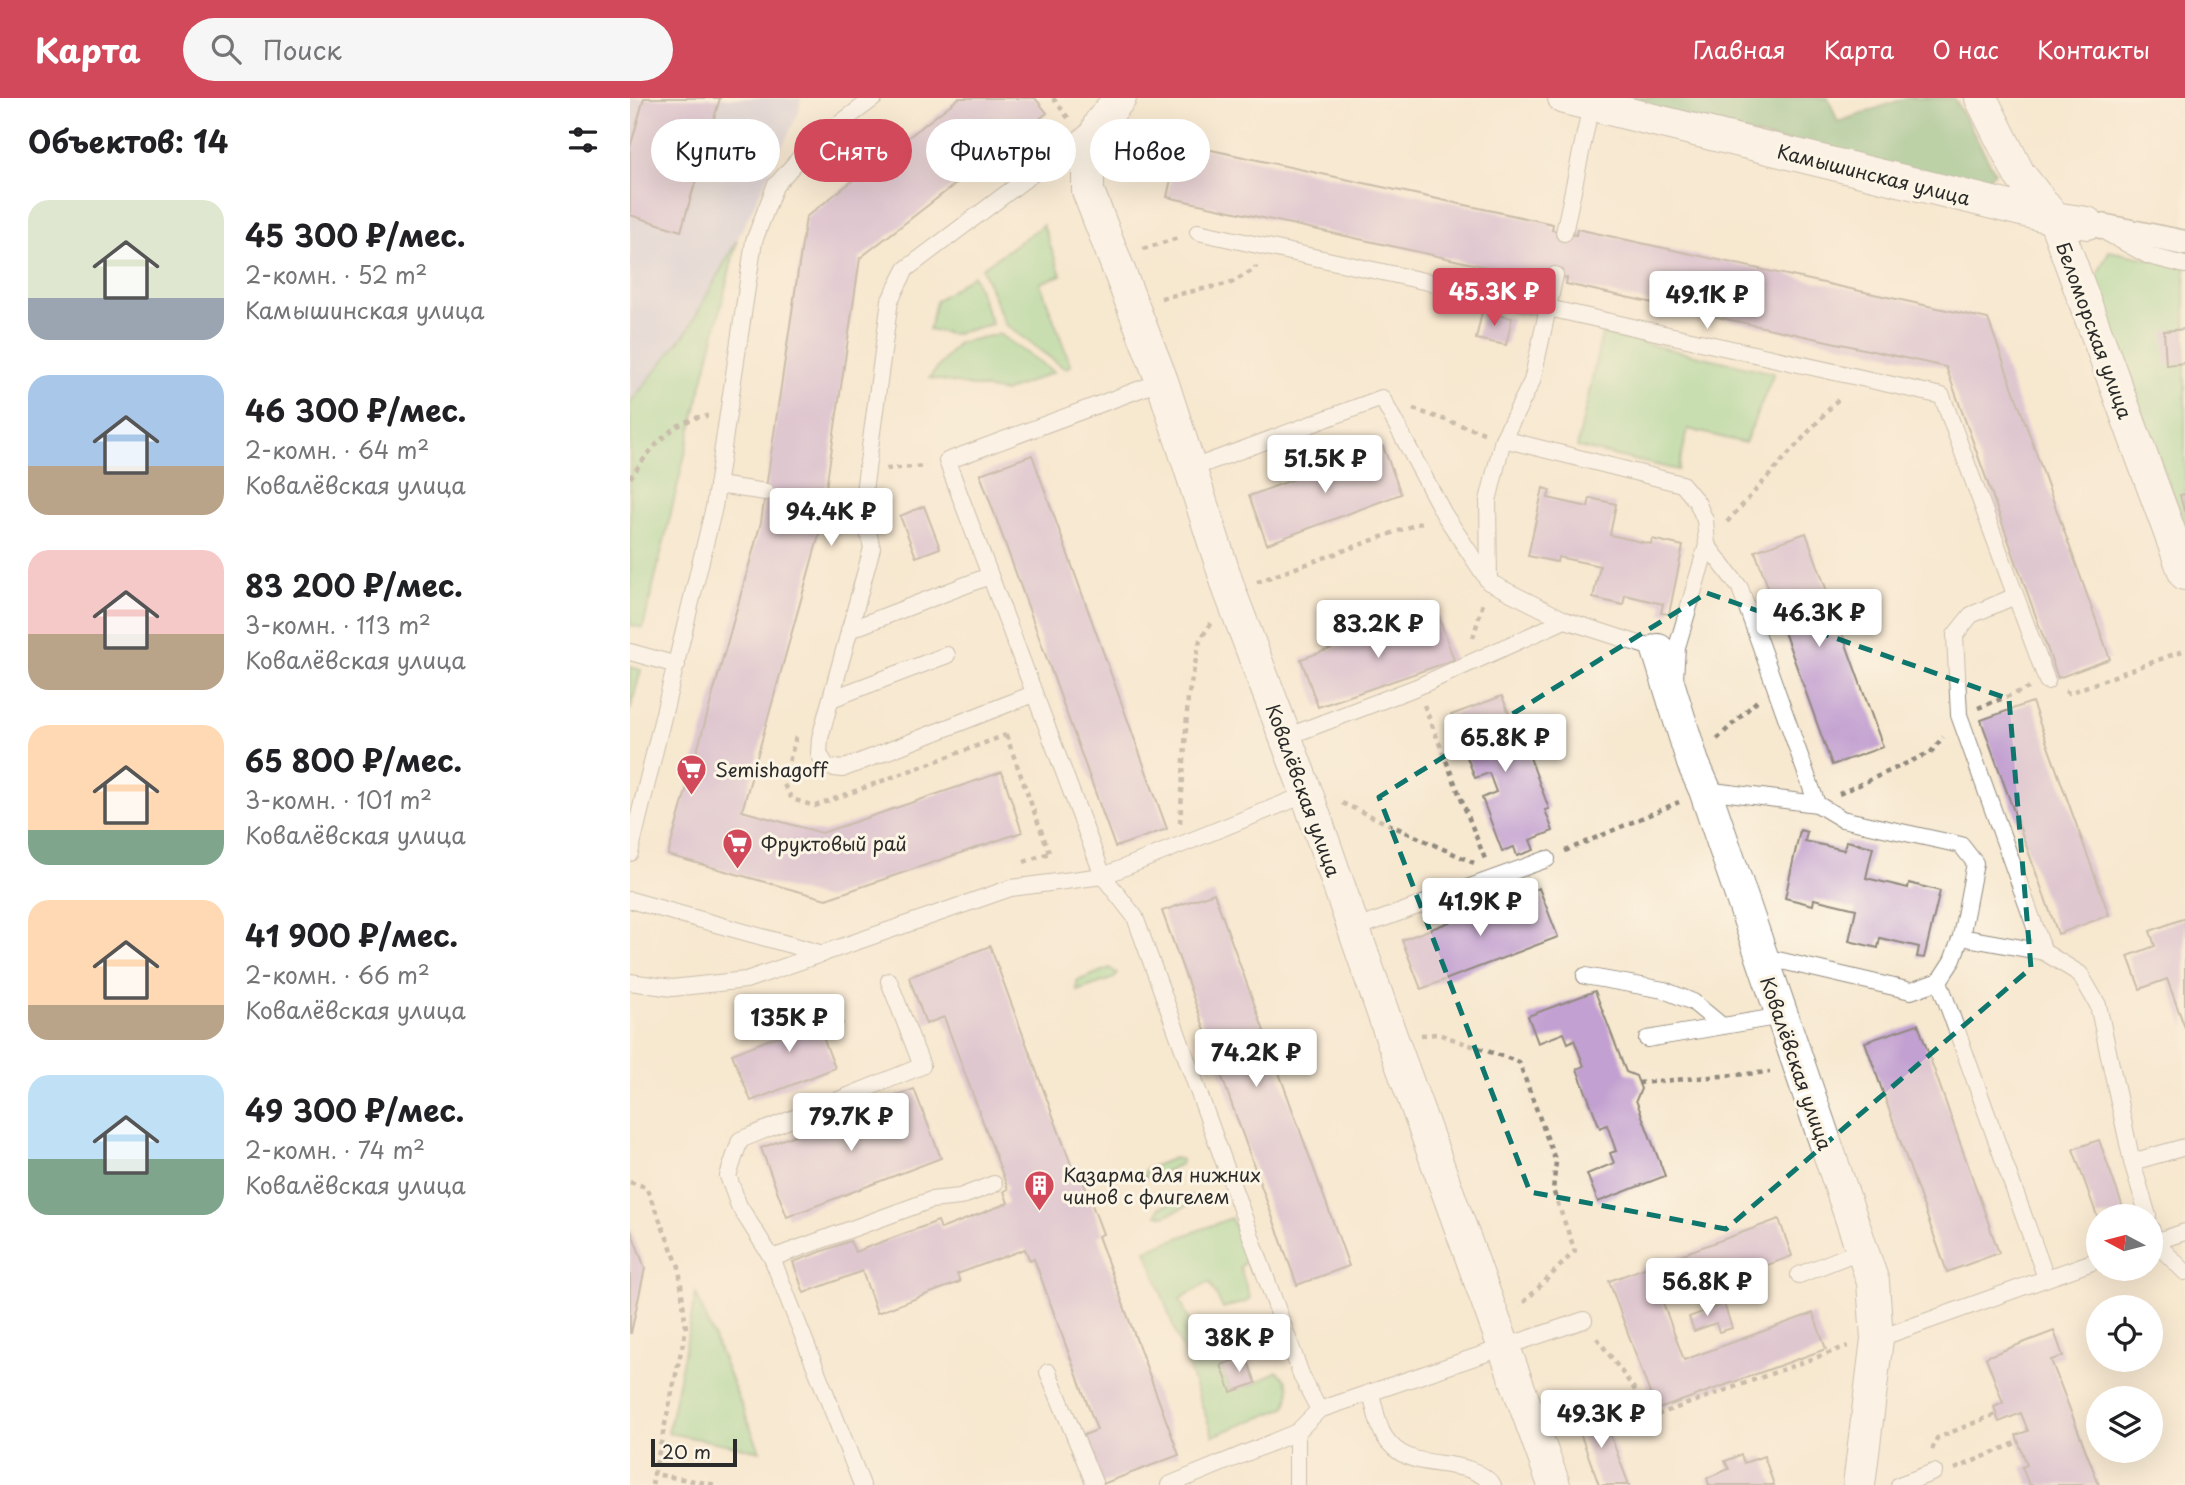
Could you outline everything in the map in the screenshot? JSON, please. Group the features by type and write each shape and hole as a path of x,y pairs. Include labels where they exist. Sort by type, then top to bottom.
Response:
{"street":[{"name":"Ковалёвская улица","path":"1120,98 1087,124 1088,191 1162,381 1230,592 1307,794 1391,1036 1554,1485"},
{"name":"Беломорская улица","path":"1981,98 2019,174 2054,218 2185,574"},
{"name":"Камышинская улица","path":"1577,101 2054,218 2185,243"},
{"name":"Ковалёвская улица","path":"1658,650 1672,700 1873,1282 1877,1339 1859,1485"}],"lane":[{"path":"630,853 677,665 717,485 754,241 775,186 811,145 874,98"},
{"path":"1564,233 1577,101"},
{"path":"1033,694 842,769 827,767 819,754 872,548 862,506 890,300 906,269 1087,124"},
{"path":"2087,223 2149,256 2185,265"},
{"path":"1198,232 1942,396 2013,597 2047,681"},
{"path":"1489,582 1488,501 1503,439 1532,381 1555,275"},
{"path":"1162,381 947,461 1103,876 1135,917 1282,1326 1319,1410"},
{"path":"1190,469 1382,398 1444,514 1489,582 1565,620 1658,650"},
{"path":"1503,439 1682,484 1697,502 1705,520 1707,545 1677,647 1672,700"},
{"path":"717,485 766,492"},
{"path":"824,501 862,506"},
{"path":"1707,545 1741,588 1817,804"},
{"path":"849,630 989,576"},
{"path":"2013,597 1971,615 1955,635 1959,715 2044,951"},
{"path":"1286,737 1417,687 1466,662 1565,620"},
{"path":"630,652 677,665"},
{"path":"831,699 947,655"},
{"path":"1699,776 1817,804 1842,819 1961,845 1975,863 1961,937 1952,961 1939,981 1911,991 1760,956"},
{"path":"630,982 672,988 746,980 1011,888 1103,876 1307,794"},
{"path":"1354,929 1547,859"},
{"path":"630,900 823,954"},
{"path":"1961,937 2044,951 2080,974 2098,1005 2144,1204"},
{"path":"1585,976 1664,990 1693,1002 1722,1026"},
{"path":"862,1485 772,1258 738,1206 728,1176 740,1140 922,1066 889,981"},
{"path":"1939,981 2046,1278"},
{"path":"1647,1039 1782,1016"},
{"path":"2132,1162 2185,1147"},
{"path":"772,1258 931,1199 960,1197 994,1184"},
{"path":"2163,1236 2185,1232"},
{"path":"2163,1249 2185,1272"},
{"path":"1799,1275 1862,1250"},
{"path":"1877,1339 2086,1264"},
{"path":"1169,1485 1297,1432 1319,1410 1371,1394 1501,1338 1584,1320"},
{"path":"1226,1346 1282,1326"},
{"path":"1048,1372 1095,1485"},
{"path":"1371,1394 1383,1434 1393,1447 1408,1458 1425,1464 1463,1467 1485,1476 1493,1485"},
{"path":"1297,1432 1297,1485"},
{"path":"1899,1485 1934,1472"}],"path":[{"path":"1053,98 1087,124"},
{"path":"1112,258 1198,232"},
{"path":"1130,304 1231,282 1255,270 1259,247"},
{"path":"1707,545 1858,377"},
{"path":"1382,398 1503,439"},
{"path":"630,478 656,441 697,417 728,415"},
{"path":"867,469 911,470 947,461"},
{"path":"1181,845 1180,810 1188,698 1199,640 1230,592 1444,514"},
{"path":"1466,662 1489,582"},
{"path":"1817,804 1931,752 1959,715 2047,681 2069,693 2185,650"},
{"path":"1547,859 1699,776 1774,684"},
{"path":"1417,687 1485,859 1500,875"},
{"path":"996,709 1060,882"},
{"path":"1307,794 1332,799 1500,875"},
{"path":"1023,863 1049,853"},
{"path":"1391,1036 1438,1034 1519,1062 1556,1162 1553,1190 1575,1251 1501,1338"},
{"path":"1638,1083 1800,1070"},
{"path":"630,1182 646,1186 679,1267 686,1329 652,1485"},
{"path":"1584,1320 1654,1416 1846,1347 1877,1339"},
{"path":"1996,1414 1937,1438 1930,1457 1934,1472 1952,1470 2018,1442"},
{"path":"654,1474 691,1483 717,1485"}],"highlighted area":[{"path":"1707,593 2009,699 2031,968 1726,1229 1530,1192 1379,797"}],"shaded area":[{"path":"630,98 801,98 799,112 780,151 780,119 651,119 651,182 765,182 688,330 630,403"}],"green space":[{"path":"1601,98 1828,98 1838,122 1906,98 1954,98 1995,172 1985,182 1945,180"},
{"path":"1043,225 1061,275 1040,283 1071,366 1064,368 1005,324 982,268"},
{"path":"737,240 643,628 630,625 630,403 688,330"},
{"path":"2109,251 2185,266 2185,527 2093,283"},
{"path":"973,275 992,324 953,334 929,330 936,301"},
{"path":"999,334 1054,372 1004,392 929,378 958,343"},
{"path":"1602,334 1774,373 1745,443 1688,429 1678,470 1577,447"},
{"path":"630,667 641,670 630,711"},
{"path":"1110,968 1117,974 1115,978 1077,991 1077,981"},
{"path":"1174,1158 1182,1160 1181,1164 1150,1179 1143,1176 1146,1169"},
{"path":"1194,1196 1196,1202 1165,1216 1157,1214 1160,1207"},
{"path":"1231,1218 1247,1259 1240,1268 1250,1298 1246,1302 1223,1308 1209,1282 1180,1299 1205,1359 1221,1365 1231,1391 1256,1383 1277,1371 1287,1383 1289,1398 1285,1408 1213,1436 1146,1250"},
{"path":"696,1294 760,1451 668,1433"}],"building":[{"path":"644,98 720,98 714,119 651,119 651,182 695,182 681,231 630,215 630,148"},
{"path":"959,98 1035,98 1047,113 1039,119 932,119"},
{"path":"926,124 926,182 958,182 860,258 819,535 742,811 822,833 1002,772 1022,832 826,899 668,855 761,522 806,217 851,182 912,182 912,135"},
{"path":"1210,150 1553,224 1552,230 1576,235 1577,229 1988,319 2110,659 2058,678 1946,367 1566,284 1567,278 1543,273 1542,279 1167,197 1170,182 1210,182"},
{"path":"1482,312 1512,318 1506,345 1476,339"},
{"path":"2185,329 2185,363 2166,365 2164,331"},
{"path":"1383,446 1401,494 1267,544 1249,496"},
{"path":"1032,455 1167,829 1115,847 980,474"},
{"path":"1543,488 1550,490 1548,498 1588,507 1590,498 1616,504 1610,535 1651,544 1652,539 1683,546 1669,614 1661,613 1663,604 1625,595 1623,605 1593,598 1600,566 1558,557 1557,562 1528,556"},
{"path":"2185,494 2185,510 2184,511 2180,495"},
{"path":"924,506 940,548 916,557 900,516"},
{"path":"1806,533 1883,747 1832,765 1755,551"},
{"path":"1437,612 1454,660 1318,707 1301,659"},
{"path":"1502,696 1511,719 1515,717 1549,809 1545,810 1553,831 1530,840 1534,850 1517,856 1514,847 1502,851 1482,798 1496,792 1489,773 1475,778 1451,715"},
{"path":"2032,702 2109,915 2058,934 1981,720"},
{"path":"1800,830 1807,832 1805,841 1844,850 1846,841 1873,847 1866,878 1908,888 1909,883 1940,891 1924,958 1917,957 1919,947 1880,938 1878,948 1849,941 1856,909 1814,899 1813,905 1785,898"},
{"path":"1539,888 1558,937 1421,989 1402,940"},
{"path":"1214,893 1349,1266 1297,1285 1162,911"},
{"path":"2185,918 2185,1028 2167,979 2140,989 2128,956 2155,946 2150,931"},
{"name":"Казарма для нижних чинов с флигелем","path":"990,946 1072,1167 1077,1165 1103,1234 1098,1236 1179,1455 1100,1485 1079,1437 1097,1430 1034,1259 1030,1261 1025,1249 957,1274 960,1282 877,1313 862,1271 804,1293 793,1262 850,1241 855,1252 938,1221 941,1229 1008,1203 1004,1191 1008,1189 944,1017 926,1024 909,977"},
{"path":"1595,991 1626,1072 1636,1076 1641,1089 1636,1100 1665,1176 1598,1202 1587,1174 1614,1163 1610,1153 1616,1151 1607,1125 1600,1128 1577,1069 1584,1066 1574,1040 1568,1043 1564,1033 1538,1043 1528,1016"},
{"path":"834,1002 843,1024 821,1032 835,1068 751,1101 732,1054 784,1034 779,1023"},
{"path":"1918,1024 1999,1253 1947,1272 1865,1042"},
{"path":"914,1089 941,1158 787,1217 761,1148"},
{"path":"2099,1140 2122,1204 2093,1204 2073,1149"},
{"path":"1779,1219 1792,1256 1663,1303 1684,1360 1813,1313 1826,1349 1656,1410 1609,1281"},
{"path":"630,1228 645,1268 631,1333 630,1333"},
{"path":"1724,1304 1732,1328 1719,1332 1716,1323 1694,1331 1689,1317"},
{"path":"2054,1331 2063,1356 2051,1360 2086,1451 2086,1463 2091,1463 2099,1485 2029,1485 2022,1467 2027,1465 2016,1435 2028,1431 2021,1413 1999,1422 1994,1407 2003,1403 1986,1357"},
{"path":"1246,1356 1256,1383 1231,1392 1221,1365"},
{"path":"1601,1410 1629,1485 1599,1485 1575,1419"},
{"path":"1741,1455 1744,1463 1764,1456 1774,1485 1709,1485 1707,1478 1729,1469 1725,1461"}],"place":[{"name":"Semishagoff","path":"692,796"},
{"name":"Фруктовый рай","path":"738,870"},
{"name":"Казарма для нижних чинов с флигелем","path":"1040,1212"}]}
